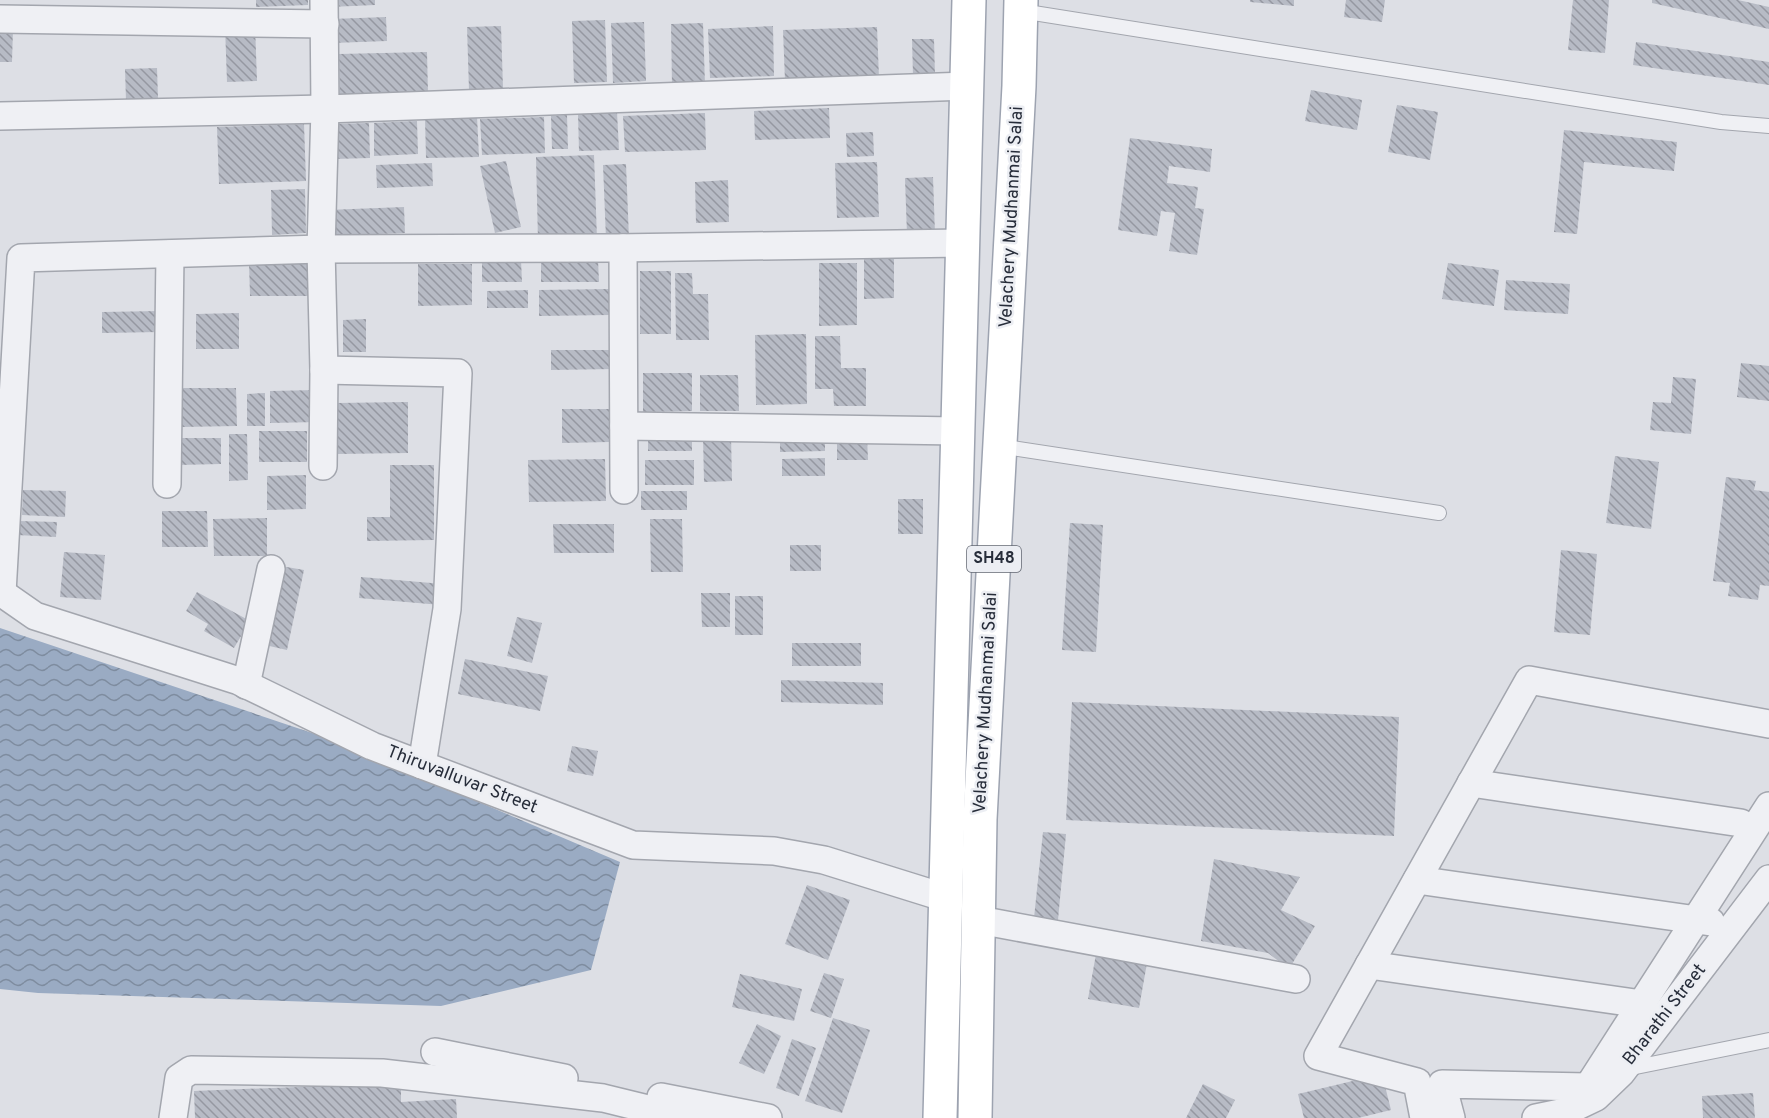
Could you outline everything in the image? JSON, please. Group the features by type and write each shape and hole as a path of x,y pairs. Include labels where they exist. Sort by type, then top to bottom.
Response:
{"main road":[{"name":"Velachery Mudhanmai Salai","path":"940,1118 969,0"},
{"name":"Velachery Mudhanmai Salai","path":"975,1118 980,819 1021,6"}],"street":[{"path":"0,19 324,12 325,109 321,249 324,370 323,466"},
{"path":"0,116 325,109 967,86"},
{"path":"1,592 21,258 321,249 623,248 963,243"},
{"path":"623,248 624,490"},
{"path":"167,484 170,254"},
{"path":"324,370 458,373 447,609 422,765"},
{"path":"624,426 958,431"},
{"path":"246,685 271,568"},
{"name":"Thiruvalluvar Street","path":"1,592 35,616 246,685 372,746 633,845 774,851 824,860 946,898"},
{"path":"1769,724 1529,680 1318,1056 1430,1083 1588,1087 1769,806"},
{"path":"1471,783 1741,823"},
{"name":"Bharathi Street","path":"1536,1118 1565,1112 1596,1097 1624,1069 1769,879"},
{"path":"1417,880 1736,925"},
{"path":"979,920 1296,979"},
{"path":"1369,965 1641,1004"},
{"path":"435,1052 768,1118"},
{"path":"173,1118 179,1078 191,1070 382,1072 603,1098 685,1118"},
{"path":"1424,1118 1430,1083"},
{"path":"1430,1083 1451,1118"}],"lane":[{"path":"1021,6 1709,120 1769,126"},
{"path":"999,446 1439,513"},
{"path":"1624,1069 1769,1040"}],"water":[{"path":"0,628 333,740 620,862 591,970 441,1006 38,993 0,989"}],"building":[{"path":"256,0 308,0 308,5 256,7"},
{"path":"330,0 375,0 375,5 330,7"},
{"path":"1250,0 1294,0 1294,6 1250,2"},
{"path":"1346,0 1385,0 1382,22 1344,17"},
{"path":"1573,0 1609,0 1605,53 1568,50"},
{"path":"1652,0 1738,0 1769,7 1769,29 1652,3"},
{"path":"386,17 387,41 333,43 332,19"},
{"path":"605,20 607,82 574,83 572,21"},
{"path":"644,22 646,81 613,83 611,23"},
{"path":"703,23 705,85 672,86 671,24"},
{"path":"255,25 257,81 227,82 225,26"},
{"path":"501,26 503,88 469,90 467,27"},
{"path":"773,26 774,76 710,78 708,29"},
{"path":"877,27 879,78 785,81 783,30"},
{"path":"0,28 13,29 12,62 0,62"},
{"path":"912,39 934,39 935,76 913,76"},
{"path":"1636,42 1769,62 1769,85 1633,65"},
{"path":"427,52 428,94 340,97 339,54"},
{"path":"157,68 158,99 126,100 125,69"},
{"path":"1311,90 1362,100 1357,130 1305,121"},
{"path":"1397,105 1438,112 1430,160 1388,152"},
{"path":"829,108 830,138 755,140 754,111"},
{"path":"617,112 619,150 579,151 578,114"},
{"path":"705,113 706,150 625,152 623,116"},
{"path":"567,115 568,149 552,149 551,116"},
{"path":"477,116 479,157 426,158 425,118"},
{"path":"544,117 545,153 482,155 480,119"},
{"path":"417,121 418,154 374,156 374,123"},
{"path":"369,123 370,158 334,159 333,124"},
{"path":"304,124 306,181 219,184 217,127"},
{"path":"1564,130 1677,142 1674,171 1584,162 1577,234 1554,232"},
{"path":"873,132 874,156 847,157 846,133"},
{"path":"1130,138 1212,149 1210,172 1169,166 1167,183 1198,187 1195,208 1204,209 1197,255 1169,251 1175,213 1161,211 1157,236 1118,230"},
{"path":"594,155 597,239 538,241 536,157"},
{"path":"506,161 521,227 495,233 480,166"},
{"path":"877,162 879,217 837,218 835,163"},
{"path":"432,163 433,186 377,188 376,165"},
{"path":"626,164 629,239 606,239 603,165"},
{"path":"933,177 935,234 907,235 905,178"},
{"path":"728,180 729,222 696,223 695,182"},
{"path":"305,189 306,233 272,235 271,190"},
{"path":"404,207 405,233 328,236 327,210"},
{"path":"864,259 894,259 894,298 864,299"},
{"path":"521,260 522,282 482,282 482,261"},
{"path":"541,260 598,260 599,282 541,282"},
{"path":"312,262 312,296 250,296 249,263"},
{"path":"819,263 857,263 857,325 819,326"},
{"path":"1448,263 1499,270 1494,306 1442,299"},
{"path":"418,264 472,264 472,305 418,306"},
{"path":"640,271 671,271 671,334 640,334"},
{"path":"675,273 692,273 693,294 708,294 709,340 676,340"},
{"path":"1506,280 1570,284 1568,314 1504,310"},
{"path":"610,289 610,315 539,316 539,290"},
{"path":"528,290 528,308 487,308 487,291"},
{"path":"160,311 160,332 102,333 102,312"},
{"path":"239,313 239,349 196,349 196,314"},
{"path":"366,319 366,352 343,352 343,320"},
{"path":"806,334 807,404 756,405 755,335"},
{"path":"815,336 840,336 841,368 866,368 866,406 834,406 833,389 815,389"},
{"path":"551,350 615,350 615,369 551,370"},
{"path":"1741,363 1769,366 1769,401 1737,397"},
{"path":"643,373 692,373 692,411 643,412"},
{"path":"700,375 738,375 739,411 700,411"},
{"path":"1673,377 1696,379 1691,434 1650,430 1653,402 1671,403"},
{"path":"180,388 236,388 237,426 181,427"},
{"path":"317,390 318,422 270,423 270,391"},
{"path":"265,393 265,426 247,426 247,394"},
{"path":"408,402 408,453 337,454 337,403"},
{"path":"562,409 609,409 609,442 562,443"},
{"path":"259,431 307,431 307,462 259,462"},
{"path":"229,434 247,434 248,480 229,481"},
{"path":"825,435 825,451 780,452 780,436"},
{"path":"692,436 692,451 648,451 648,437"},
{"path":"703,436 731,436 732,481 704,482"},
{"path":"837,436 867,436 868,460 837,460"},
{"path":"178,438 221,438 221,464 178,465"},
{"path":"1615,456 1659,462 1651,529 1606,523"},
{"path":"825,458 825,476 782,476 782,459"},
{"path":"605,459 606,501 529,502 528,460"},
{"path":"645,460 694,460 694,485 645,485"},
{"path":"390,465 434,465 434,540 367,541 367,517 390,517"},
{"path":"306,475 306,509 267,510 267,476"},
{"path":"1726,477 1756,481 1754,490 1769,492 1769,586 1760,585 1758,600 1728,596 1730,583 1713,581"},
{"path":"23,490 66,491 65,517 22,515"},
{"path":"641,491 687,491 687,510 641,510"},
{"path":"898,499 923,499 923,534 898,534"},
{"path":"162,511 207,511 208,547 162,547"},
{"path":"267,518 267,556 214,556 213,519"},
{"path":"650,519 682,519 683,572 651,572"},
{"path":"18,521 57,522 56,537 17,535"},
{"path":"1070,523 1103,525 1096,652 1062,650"},
{"path":"553,524 614,524 614,553 554,553"},
{"path":"790,545 821,545 821,571 790,571"},
{"path":"1561,550 1597,554 1590,635 1554,632"},
{"path":"64,552 105,555 101,600 60,597"},
{"path":"281,566 304,570 287,650 265,645"},
{"path":"361,577 443,584 441,605 359,598"},
{"path":"197,592 250,621 234,648 204,631 208,624 186,611"},
{"path":"701,593 730,593 730,627 702,627"},
{"path":"735,596 763,596 763,635 735,635"},
{"path":"517,617 542,623 532,663 507,656"},
{"path":"792,643 861,643 861,666 792,666"},
{"path":"465,659 548,676 540,711 458,694"},
{"path":"781,680 883,683 883,705 781,702"},
{"path":"1072,702 1399,717 1394,836 1066,820"},
{"path":"572,746 598,751 593,776 567,771"},
{"path":"1043,832 1066,834 1058,920 1034,918"},
{"path":"1214,859 1300,877 1281,910 1315,926 1289,969 1268,953 1201,941"},
{"path":"807,885 850,900 828,960 785,944"},
{"path":"1096,954 1147,963 1139,1008 1088,999"},
{"path":"824,973 844,979 831,1018 810,1011"},
{"path":"740,974 802,989 794,1021 732,1007"},
{"path":"833,1018 870,1030 842,1113 805,1101"},
{"path":"757,1024 781,1036 764,1074 739,1063"},
{"path":"792,1039 816,1048 799,1096 776,1088"},
{"path":"1382,1074 1391,1110 1358,1118 1304,1118 1298,1094"},
{"path":"401,1083 401,1102 456,1099 457,1118 195,1118 194,1091"},
{"path":"1203,1084 1235,1100 1226,1118 1186,1118"},
{"path":"1753,1093 1755,1118 1703,1118 1702,1096"}]}
